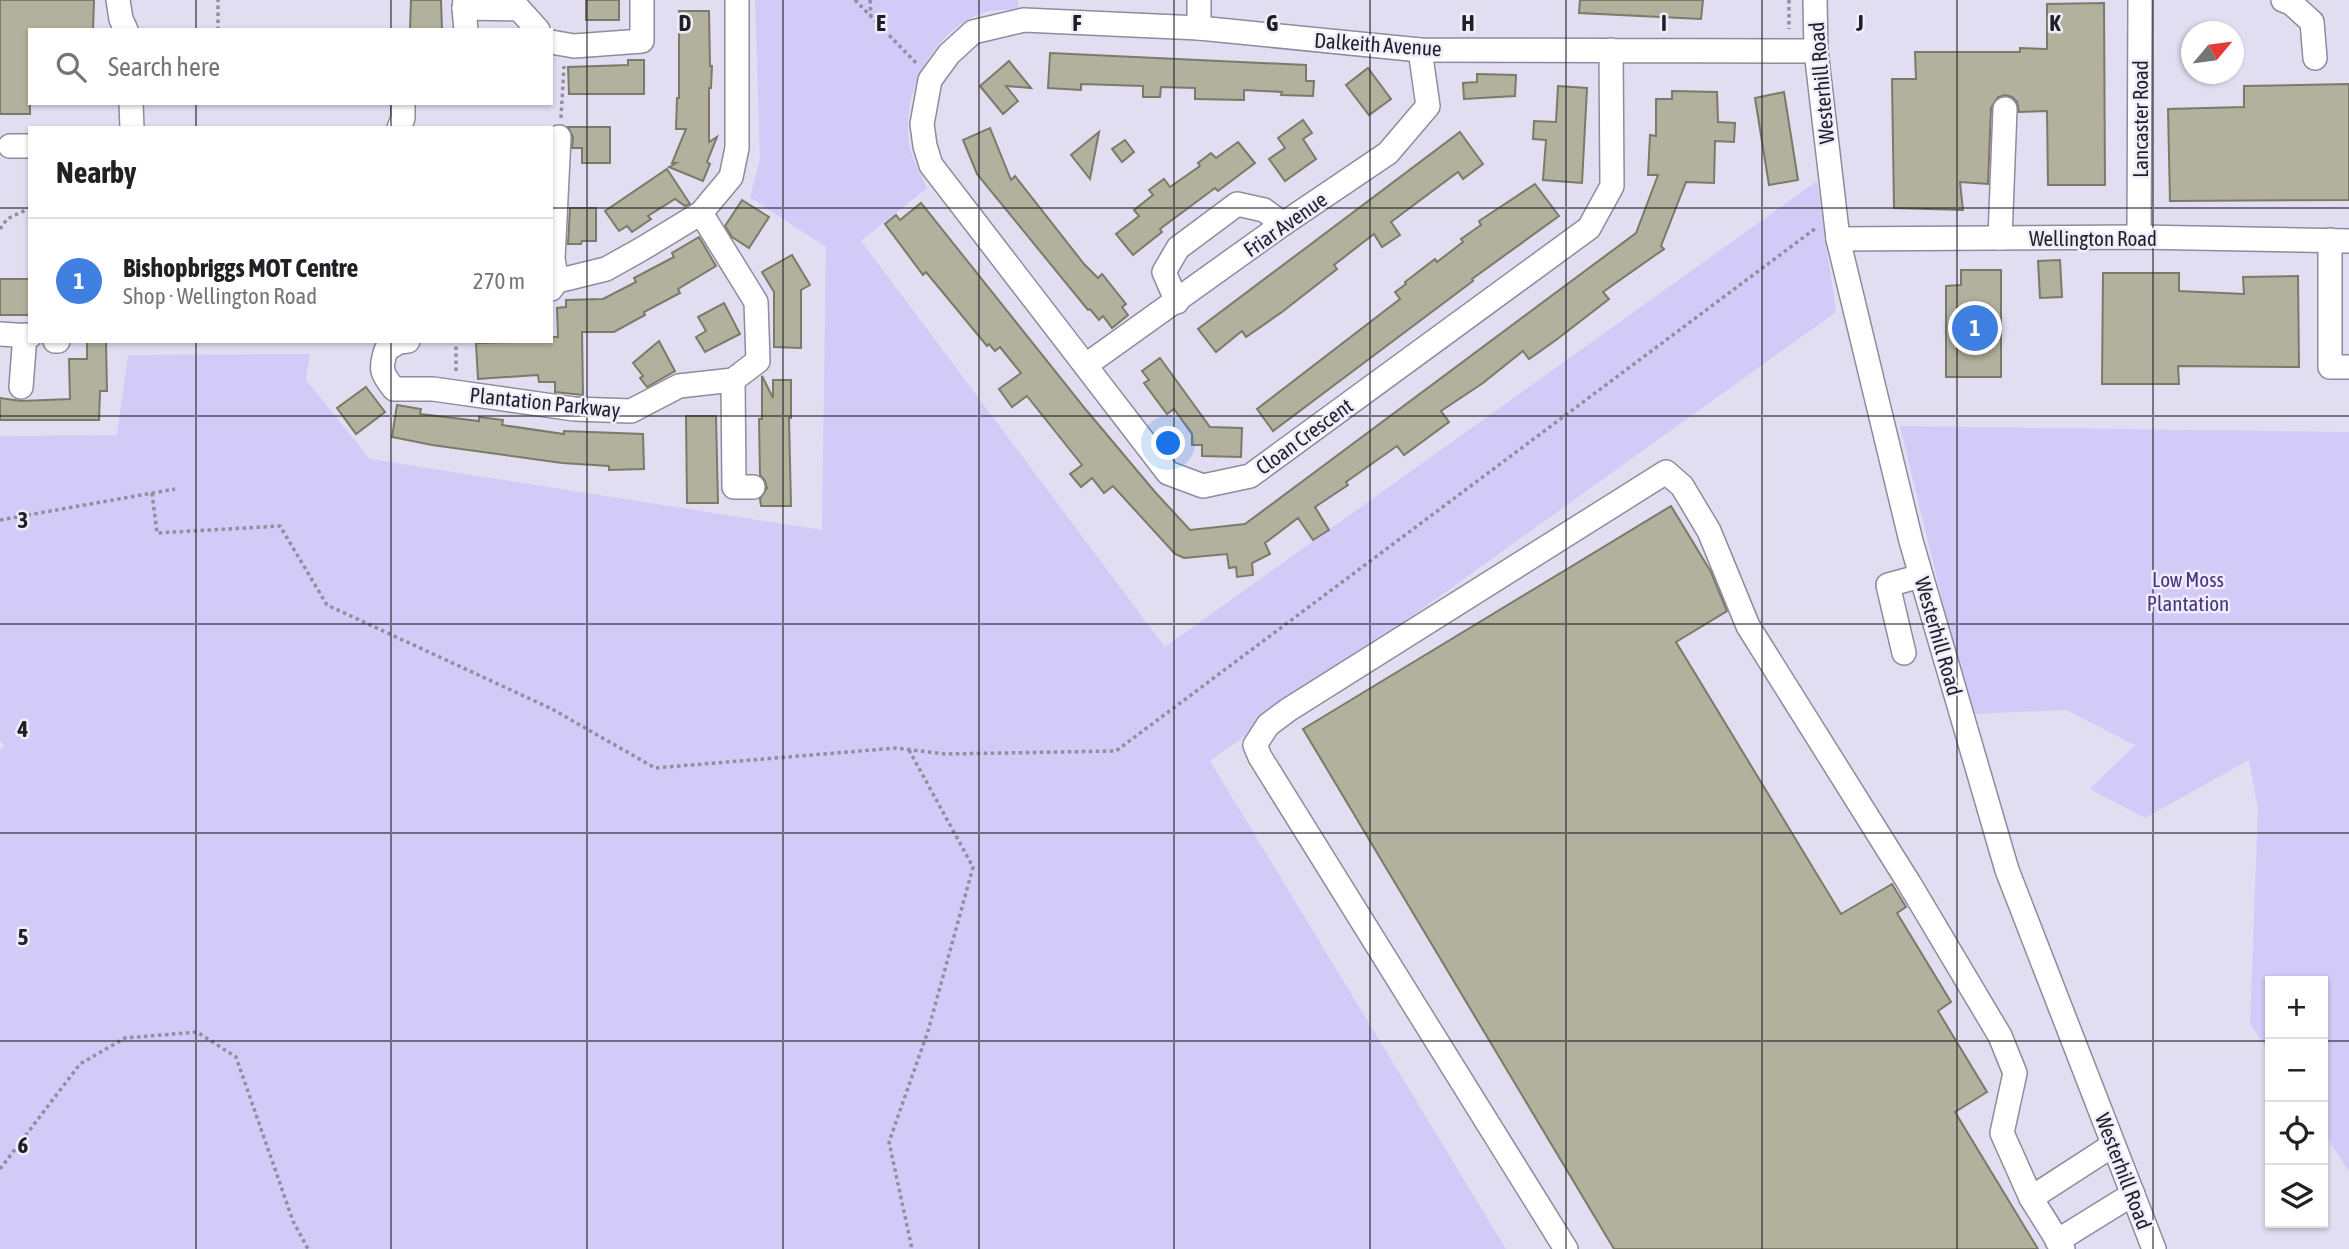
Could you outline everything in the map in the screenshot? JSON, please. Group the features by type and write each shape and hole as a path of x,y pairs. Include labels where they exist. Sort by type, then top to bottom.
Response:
{"street":[{"path":"558,43 614,44 642,41 642,0"},
{"path":"559,138 554,285 606,270 701,214 731,177 737,149 737,0"},
{"path":"1199,0 1199,28"},
{"name":"Westerhill Road","path":"1815,0 1816,51 1838,239 1922,576 2007,870 2154,1249"},
{"name":"Lancaster Road","path":"2139,237 2140,0"},
{"path":"2283,0 2291,3 2312,22 2315,58"},
{"path":"465,13 519,9 536,28"},
{"name":"Dalkeith Avenue","path":"1024,20 1199,28 1420,50 1816,51"},
{"name":"Cloan Crescent","path":"1024,20 973,32 949,54 931,79 922,124 931,165 1168,472 1203,486 1250,476 1589,228 1612,187 1611,50"},
{"name":"Friar Avenue","path":"1086,365 1283,224 1388,153 1428,106 1420,50"},
{"path":"131,105 132,126"},
{"path":"400,126 403,105"},
{"path":"2000,238 2005,109"},
{"path":"1177,302 1164,272 1178,248 1237,204 1264,210 1283,224"},
{"path":"701,214 756,302 758,360 733,380 734,487 753,487"},
{"name":"Wellington Road","path":"1838,239 2139,237 2339,240"},
{"path":"2339,240 2340,289 2330,368 2349,368"},
{"path":"0,334 28,336 21,387"},
{"name":"Plantation Parkway","path":"398,343 386,350 381,366 394,389 433,389 574,409 631,411 679,386 733,380"},
{"path":"1566,1249 1255,745 1268,725 1288,710 1665,472 1682,486 1709,531 1734,585 1748,626 1909,883 2000,1036 2015,1073 2002,1133 2031,1198 2060,1245 2133,1194"},
{"path":"1904,653 1888,585 1922,576"},
{"path":"2031,1198 2113,1145"}],"path":[{"path":"218,0 218,28"},
{"path":"855,0 931,79"},
{"path":"870,0 872,18"},
{"path":"1789,0 1789,50"},
{"path":"558,43 563,96 559,138"},
{"path":"0,229 7,219 28,209"},
{"path":"152,493 157,533 280,526 327,605 552,709 655,768 896,748 945,754 1116,751 1835,214"},
{"path":"456,343 456,392"},
{"path":"0,520 175,489"},
{"path":"909,750 973,867 928,1031 889,1142 912,1249"},
{"path":"0,1169 80,1063 125,1038 197,1032 236,1057 293,1221 308,1249"}],"green space":[{"path":"755,0 1018,0 1018,9 989,11 967,20 950,32 936,47 916,83 908,123 910,149 927,188 861,241 1165,647 1817,181 1836,312 1210,761 1506,1249 0,1249 0,750 4,747 0,739 0,436 117,435 128,355 310,354 306,380 370,459 822,530 826,247 750,197 760,159"},
{"name":"Low Moss Plantation","path":"1900,426 2349,432 2349,1171 2328,1140 2328,976 2265,976 2265,1046 2250,1023 2258,809 2249,760 2145,818 2090,789 2135,745 2066,710 1970,714"}],"building":[{"path":"0,0 94,0 93,28 28,28 30,114 0,114"},
{"path":"411,0 441,0 442,28 410,28"},
{"path":"586,0 619,0 619,20 586,20"},
{"path":"1580,0 1703,0 1701,19 1579,13"},
{"path":"2104,3 2105,185 2048,185 2047,111 2019,112 2017,102 2005,95 1998,97 1991,108 1988,184 1960,182 1963,210 1894,208 1892,79 1916,79 1915,52 2020,52 2020,48 2047,49 2047,4"},
{"path":"679,11 709,11 712,66 709,88 709,142 717,137 703,181 669,167 676,163 672,163 686,129 676,129 679,98"},
{"path":"1050,53 1306,65 1306,81 1314,81 1313,96 1244,90 1244,100 1195,99 1195,88 1161,87 1160,97 1143,97 1143,86 1081,84 1081,90 1048,88"},
{"path":"628,60 644,60 644,94 569,94 568,67 628,65"},
{"path":"1009,61 1031,88 1006,86 1018,101 1003,114 980,86"},
{"path":"1368,68 1391,99 1369,115 1346,85"},
{"path":"1477,74 1516,75 1515,96 1464,99 1463,83 1477,82"},
{"path":"2349,84 2349,200 2170,201 2168,109 2244,107 2244,86"},
{"path":"1558,86 1587,88 1582,183 1543,180 1546,140 1533,139 1534,121 1556,122"},
{"path":"1672,91 1717,92 1718,122 1735,123 1734,142 1715,141 1714,183 1686,182 1661,246 1664,249 1603,292 1609,299 1556,340 1529,359 1523,351 1483,383 1441,411 1449,422 1404,455 1397,446 1315,507 1329,530 1313,540 1298,518 1265,543 1270,554 1252,563 1253,575 1237,577 1236,567 1229,568 1227,554 1184,558 1175,554 1113,486 1104,493 1092,478 1081,487 1070,474 1082,465 1027,396 1012,407 999,389 1021,373 1000,347 995,351 989,344 987,346 926,272 923,275 885,224 896,215 900,220 921,203 1087,411 1190,530 1245,524 1636,233 1658,175 1648,175 1650,135 1656,136 1656,99 1672,99"},
{"path":"1784,92 1798,180 1769,185 1755,98"},
{"path":"1303,120 1312,133 1303,139 1316,159 1285,181 1269,159 1285,148 1278,138"},
{"path":"568,127 610,127 610,163 582,163 582,148 572,148 573,137"},
{"path":"990,128 1011,180 1015,176 1084,264 1098,278 1102,274 1126,304 1122,307 1128,315 1112,328 1103,316 1099,320 1088,310 977,174 963,140"},
{"path":"1099,132 1090,179 1071,155"},
{"path":"1460,132 1483,164 1463,179 1458,172 1391,222 1400,235 1382,247 1374,234 1334,265 1337,269 1282,312 1246,337 1242,331 1216,352 1198,329"},
{"path":"1125,140 1134,152 1122,162 1112,149"},
{"path":"1238,142 1255,163 1218,191 1215,188 1160,229 1162,232 1133,255 1116,234 1139,216 1134,210 1153,195 1149,190 1164,179 1170,187 1200,166 1198,163 1211,153 1216,158"},
{"path":"667,169 690,204 685,206 675,199 648,216 651,219 632,232 627,226 619,231 605,211"},
{"path":"1535,184 1559,216 1273,431 1257,409 1400,299 1395,292 1406,284 1405,282 1463,242 1461,239 1481,225 1479,221"},
{"path":"742,200 769,217 749,248 732,237 725,226"},
{"path":"570,208 596,208 596,241 568,244"},
{"path":"699,237 716,266 678,289 680,293 614,332 582,332 583,395 555,392 555,382 539,382 538,375 478,379 476,343 553,343 553,337 558,337 557,308 566,307 566,300 603,299 636,282 634,278 674,257 672,253"},
{"path":"792,255 810,285 801,290 801,348 774,347 774,292 762,272"},
{"path":"2060,260 2062,297 2040,298 2038,261"},
{"path":"1961,270 2001,270 2001,377 1946,377 1946,286 1961,285"},
{"path":"2103,273 2179,273 2179,291 2244,294 2243,277 2298,276 2299,367 2178,366 2179,384 2102,384"},
{"path":"0,279 28,279 28,315 0,315"},
{"path":"724,303 740,334 705,352 696,337 706,331 698,317"},
{"path":"659,341 675,371 647,387 633,363"},
{"path":"87,343 106,343 107,391 100,391 99,420 0,420 0,398 21,401 70,399 69,359 87,359"},
{"path":"1160,358 1210,427 1242,428 1241,457 1202,456 1202,445 1192,445 1192,434 1174,409 1167,414 1144,383 1149,380 1142,371"},
{"path":"762,376 773,398 773,380 791,380 791,506 761,506 760,499 767,488 760,475 759,419 762,419"},
{"path":"366,387 385,412 356,434 337,408"},
{"path":"397,405 421,409 420,414 479,421 479,417 503,420 502,425 564,434 564,431 643,434 644,469 609,470 609,466 562,463 392,437"},
{"path":"686,416 716,416 718,503 687,503"},
{"path":"1671,506 1711,572 1727,611 1676,642 1841,914 1892,884 1906,907 1897,913 1951,1002 1938,1011 1987,1092 1955,1112 2038,1249 1614,1249 1303,729"}],"place":[{"name":"Bishopbriggs MOT Centre","path":"1975,328"}]}
